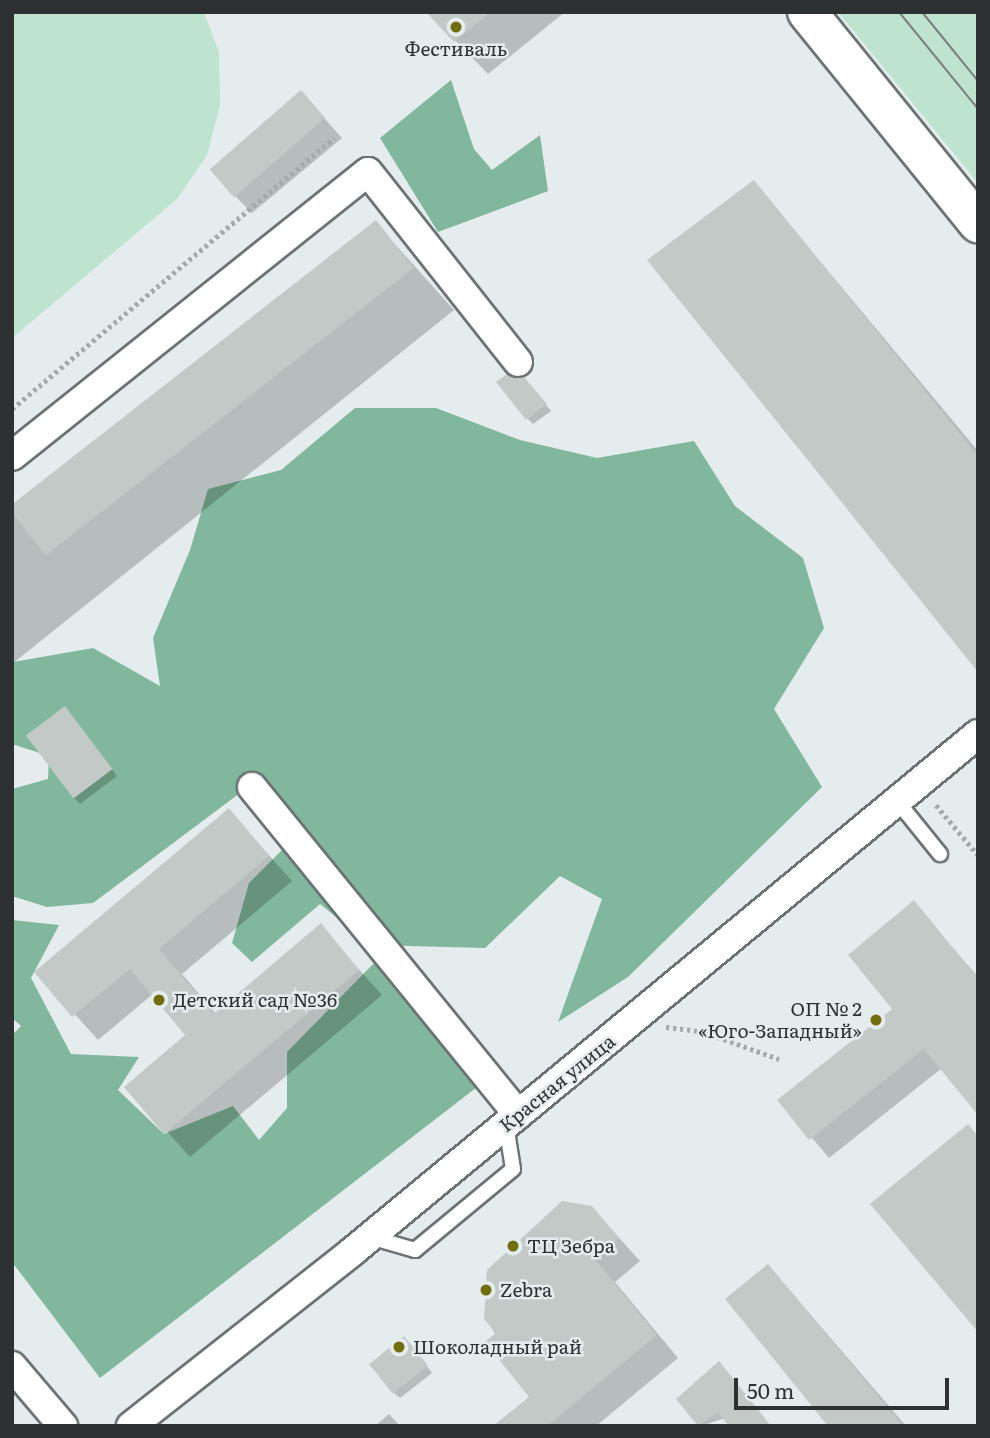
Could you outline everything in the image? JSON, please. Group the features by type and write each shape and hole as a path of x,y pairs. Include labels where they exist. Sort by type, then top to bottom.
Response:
{"main road":[{"path":"807,12 978,223"}],"street":[{"path":"12,456 368,172 518,362"},
{"name":"Красная улица","path":"131,1426 370,1237 978,734"},
{"path":"251,787 512,1120"},
{"path":"12,1366 63,1426"}],"lane":[{"path":"898,802 940,854"},
{"path":"370,1237 415,1250 513,1169 512,1120"}],"path":[{"path":"12,408 334,138"},
{"path":"933,801 978,855"},
{"path":"631,1023 704,1032 779,1059"}],"green space":[{"path":"12,12 204,12 219,53 220,105 207,155 177,199 12,338"},
{"path":"838,12 978,12 978,183"},
{"path":"451,80 474,149 492,170 540,135 548,191 438,232 380,138"},
{"path":"355,408 436,408 520,440 597,458 694,441 735,506 803,558 824,628 774,709 822,787 628,977 558,1022 602,899 560,876 485,948 371,945 320,904 252,962 232,943 249,883 289,843 240,793 93,903 47,907 12,896 12,789 48,779 49,756 12,744 13,662 93,648 160,686 153,638 190,550 208,489 281,470"},
{"path":"12,920 59,925 31,978 71,1054 139,1057 118,1090 164,1134 233,1106 259,1140 287,1108 287,1052 378,959 481,1084 100,1378 12,1262 12,1035 21,1026 12,1018"}],"building":[{"name":"Фестиваль","path":"426,12 491,12 454,42"},
{"path":"301,90 325,118 234,197 210,169"},
{"path":"754,180 978,456 978,672 647,260"},
{"path":"376,220 414,268 46,556 12,513 12,504"},
{"path":"507,374 524,377 547,404 526,420 496,382"},
{"path":"65,706 113,769 73,799 26,735"},
{"path":"229,808 269,856 159,949 214,1014 321,923 359,970 164,1134 124,1087 185,1035 130,969 72,1017 34,972"},
{"path":"914,900 978,979 978,1115 924,1049 809,1140 777,1100 892,1009 848,955"},
{"path":"968,1124 978,1136 978,1332 870,1204"},
{"path":"562,1201 592,1206 619,1238 594,1258 657,1335 547,1426 493,1426 529,1397 485,1342 496,1333 484,1319 487,1270"},
{"path":"768,1264 903,1426 828,1426 725,1299"},
{"path":"404,1336 428,1366 393,1394 369,1364"},
{"path":"719,1361 771,1426 729,1426 718,1413 698,1426 676,1399"}],"tram line":[{"path":"899,12 978,109"},
{"path":"922,12 978,81"}],"place":[{"name":"Фестиваль","path":"456,27"},
{"name":"Детский сад №36","path":"159,1000"},
{"name":"ОП № 2 «Юго-Западный»","path":"876,1020"},
{"name":"ТЦ Зебра","path":"513,1246"},
{"name":"Zebra","path":"486,1290"},
{"name":"Шоколадный рай","path":"399,1347"}]}
